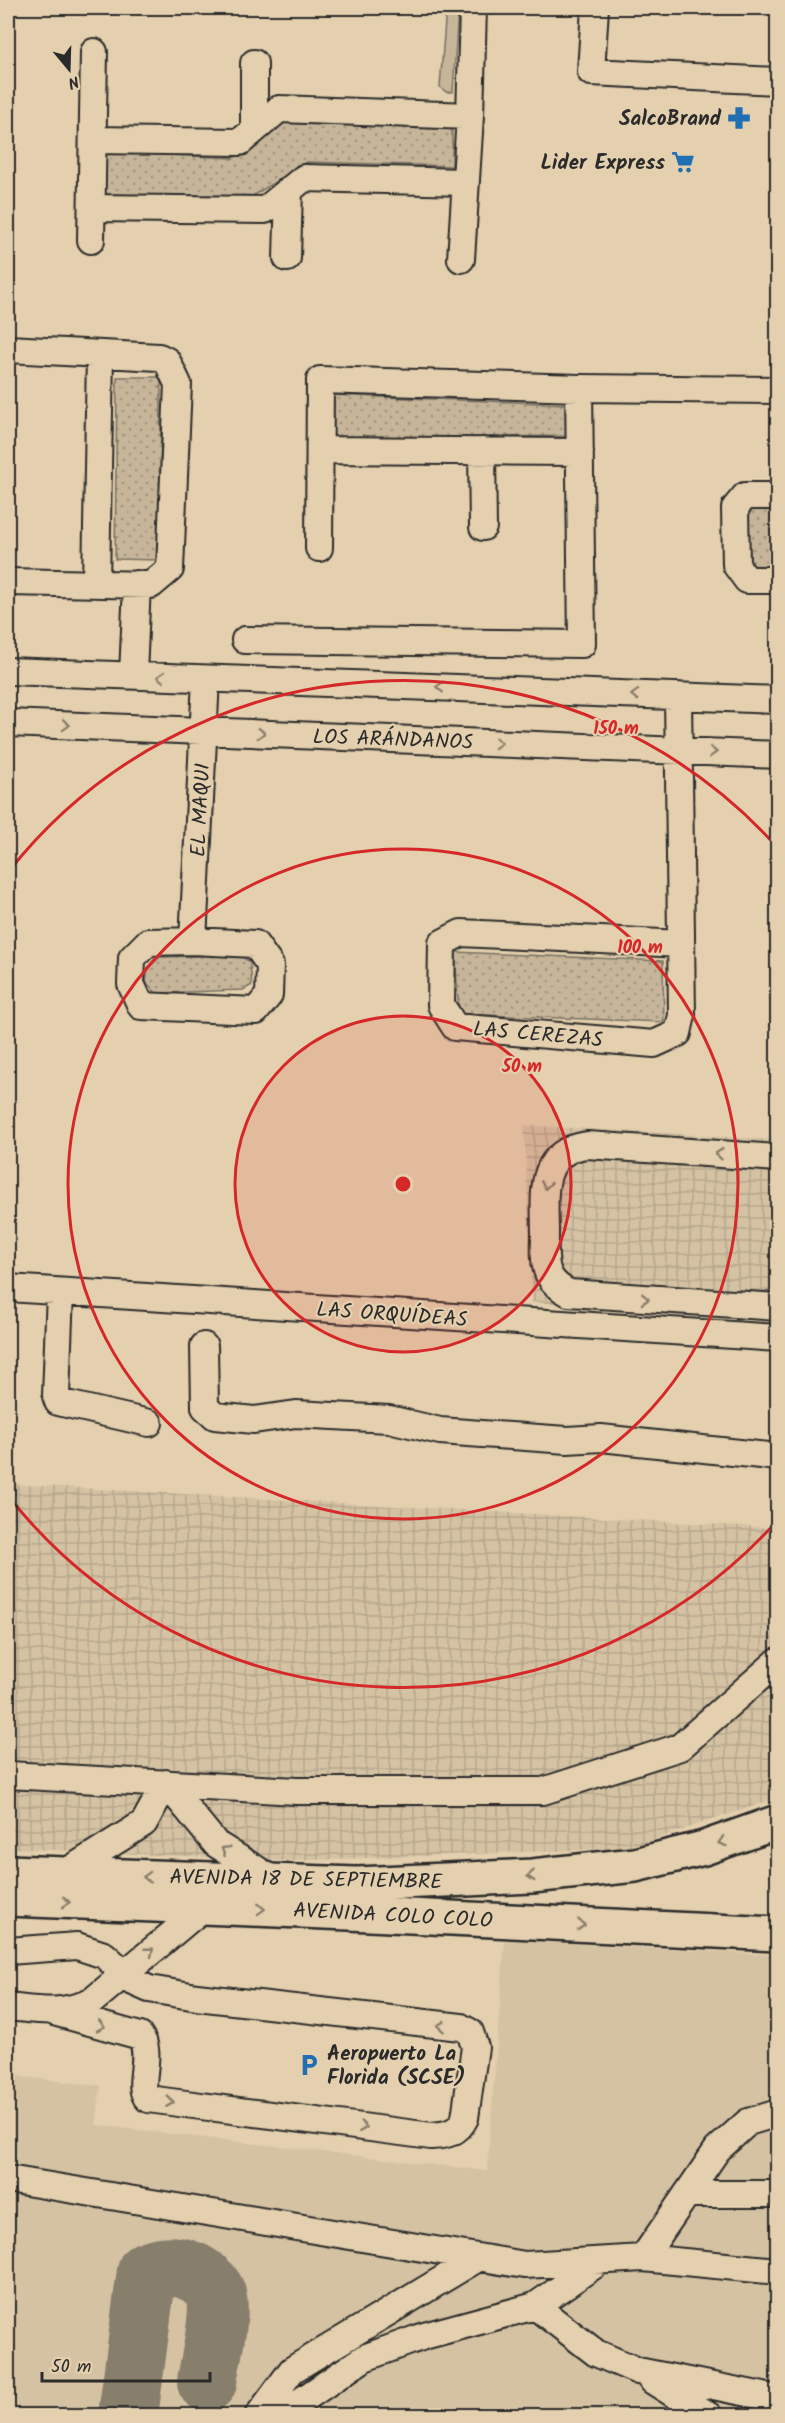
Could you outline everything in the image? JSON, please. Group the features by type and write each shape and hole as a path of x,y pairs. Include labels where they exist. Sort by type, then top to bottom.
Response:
{"main road":[{"name":"AVENIDA 18 DE SEPTIEMBRE","path":"8,1872 357,1884 532,1876 635,1865 704,1848 777,1822"},
{"name":"AVENIDA COLO COLO","path":"8,1899 767,1933"}],"street":[{"path":"460,260 470,116 473,8"},
{"path":"595,8 591,72 777,81"},
{"path":"91,240 94,52"},
{"path":"254,63 254,130"},
{"path":"93,140 240,142 279,109 470,116"},
{"path":"92,208 265,210 304,178 465,182"},
{"path":"287,258 289,190"},
{"path":"8,349 159,357 167,361 178,384 170,569 151,585 8,582"},
{"path":"96,584 99,354"},
{"path":"319,548 320,380 579,388 777,390"},
{"path":"245,640 582,644 579,388"},
{"path":"320,450 580,452"},
{"path":"482,451 483,527"},
{"path":"777,496 745,496 735,508 736,565 747,579 777,580"},
{"path":"133,675 137,584"},
{"path":"8,671 777,700"},
{"name":"EL MAQUI","path":"193,941 206,678"},
{"name":"LAS CEREZAS","path":"678,696 682,1015 678,1033 654,1044 455,1027 441,1005 442,943 461,933 681,945"},
{"name":"LOS ARÁNDANOS","path":"8,723 777,755"},
{"path":"193,941 255,944 270,964 269,995 256,1011 141,1006 131,984 132,958 148,942 193,941"},
{"path":"777,1158 587,1145 561,1155 550,1169 545,1186 545,1266 555,1284 570,1293 777,1307"},
{"name":"LAS ORQUÍDEAS","path":"8,1288 777,1338"},
{"path":"60,1292 56,1396 58,1402 149,1423"},
{"path":"204,1346 205,1407 214,1416 254,1420 296,1414 389,1419 440,1431 567,1440 601,1438 777,1457"},
{"path":"8,1775 297,1791 543,1791 680,1747 777,1661"},
{"path":"63,1874 144,1823 166,1784"},
{"path":"166,1784 216,1844 275,1881"},
{"path":"54,2012 74,2009 91,2002 204,1907"},
{"path":"8,1951 77,1946 104,1955 114,1964 120,1976 149,1989 174,1994 461,2027 470,2032 475,2047 465,2118 455,2131 446,2135 431,2136 148,2099 143,2088 146,2069 145,2043 140,2036 54,2012 8,2007"},
{"path":"643,2258 717,2150 748,2122 777,2113"},
{"path":"8,2179 525,2265 643,2258 777,2271"},
{"path":"688,2194 777,2194"},
{"path":"258,2415 292,2370 478,2258"},
{"path":"279,2415 364,2358 424,2336 535,2306 602,2260"},
{"path":"535,2306 596,2353 638,2371 709,2415"},
{"path":"638,2371 777,2399"}],"shaded area":[{"path":"446,8 458,8 453,92 446,92 440,87"},
{"path":"277,122 452,127 452,166 306,162 253,196 103,195 104,152 234,158"},
{"path":"117,377 161,377 160,560 115,559"},
{"path":"328,395 566,404 566,436 330,439"},
{"path":"777,507 777,571 749,571 748,508"},
{"path":"455,952 663,961 664,1022 459,1014"},
{"path":"239,955 250,962 252,985 243,990 156,993 146,982 148,968 160,957"},
{"path":"524,1125 777,1140 777,1318 532,1302"},
{"path":"8,1484 777,1528 777,1798 629,1848 290,1861 8,1848"},
{"path":"505,1940 777,1955 777,2415 8,2416 8,2075 101,2086 96,2125 487,2171"}],"taxiway":[{"path":"128,2416 147,2271 168,2266 183,2268 202,2277 216,2293 218,2317 207,2382"}],"place":[{"name":"SalcoBrand","path":"739,118"},
{"name":"Lider Express","path":"683,162"},
{"name":"Aeropuerto La Florida (SCSE)","path":"309,2065"}]}
